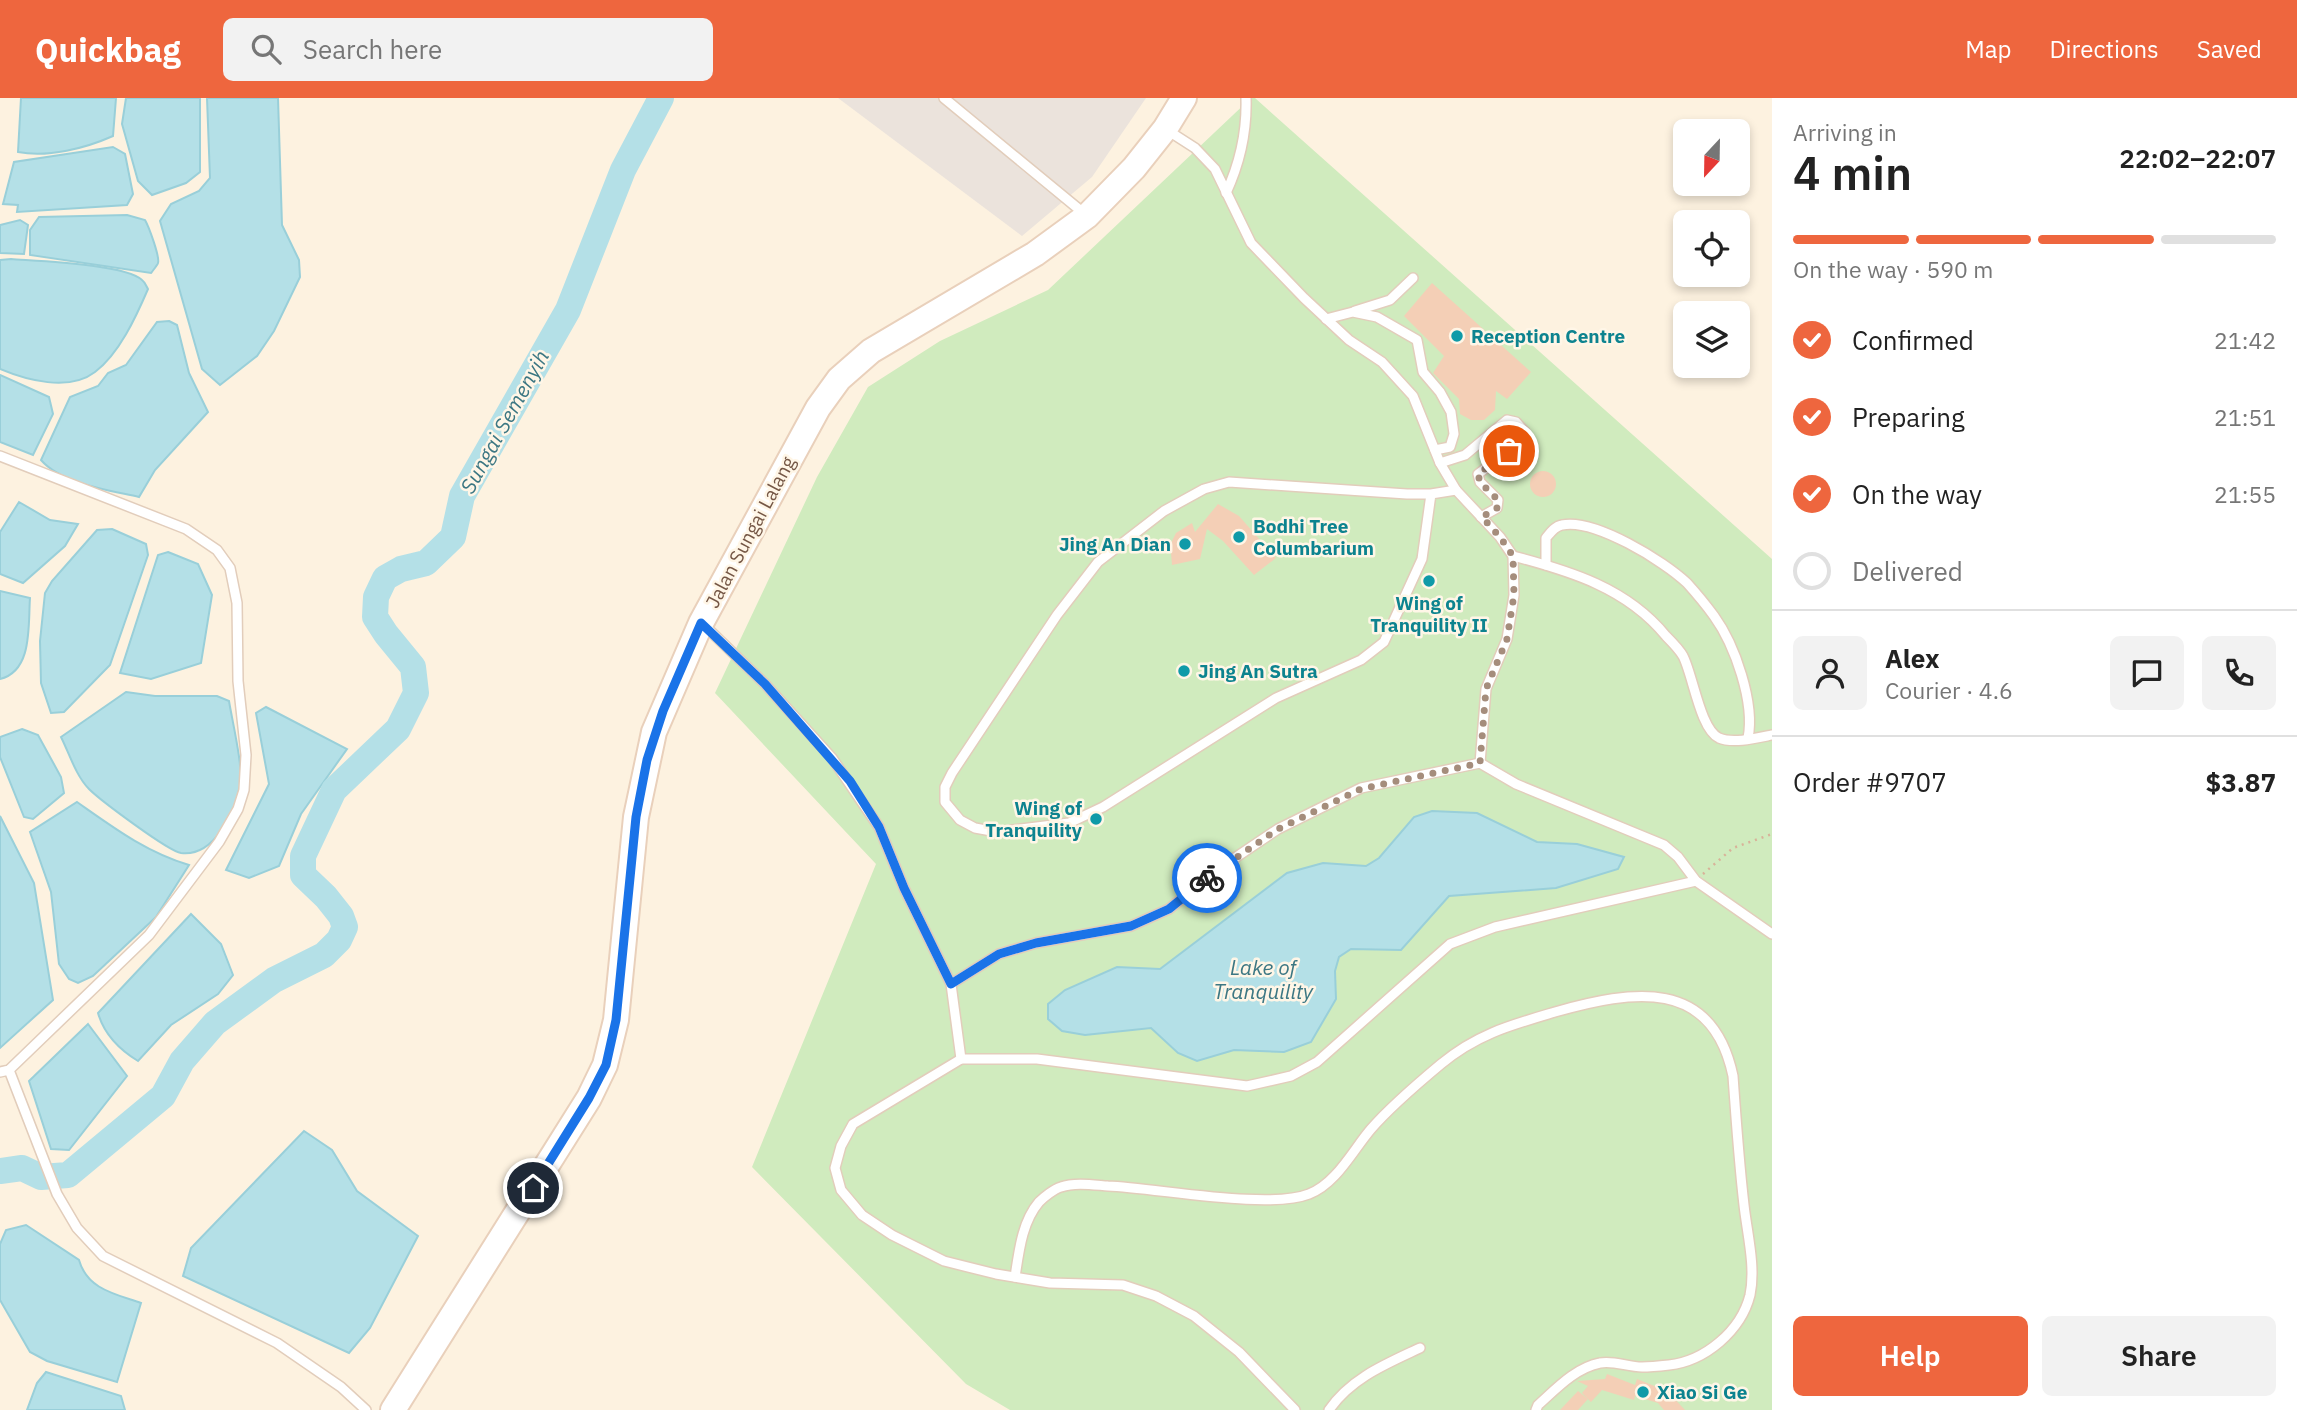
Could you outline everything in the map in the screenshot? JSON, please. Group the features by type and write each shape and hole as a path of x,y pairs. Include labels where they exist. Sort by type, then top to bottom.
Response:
{"street":[{"name":"Jalan Sungai Lalang","path":"393,1410 589,1098 606,1065 616,1020 636,817 647,760 663,711 701,623 793,449 839,379 892,336 1035,254 1087,216 1133,168 1165,129 1184,98"}],"lane":[{"path":"944,98 1087,216"},
{"path":"1226,193 1235,173 1245,132 1246,98"},
{"path":"1165,129 1202,155 1215,169 1251,243 1349,340 1382,362 1413,396 1440,463 1456,490 1500,537 1513,556 1514,595 1507,639 1486,689 1480,763"},
{"path":"1326,318 1390,300 1413,278"},
{"path":"1353,312 1377,317 1417,340 1423,372 1440,392 1451,412 1454,434 1450,447 1435,450"},
{"path":"1440,463 1465,455 1507,420 1517,422 1525,432 1525,439 1478,474 1480,482 1498,500 1497,508 1482,517"},
{"path":"0,456 175,525 217,550 230,568 237,603 238,681 247,755 244,790 238,809 219,842 149,934 5,1071 57,1194 77,1228 103,1256 277,1343 341,1387 366,1410"},
{"path":"1431,494 1422,559 1384,642 1361,660 1276,698 1103,807 1069,823 997,832 975,828 960,820 945,802 945,787 952,773 1057,615 1098,562 1164,511 1205,489 1229,482 1431,494 1456,490"},
{"path":"1546,565 1546,538 1559,525 1574,524 1599,530 1627,544 1653,558 1686,582 1715,618 1732,650 1749,701 1748,738"},
{"path":"1513,556 1546,565 1622,595 1653,620 1682,655 1707,727 1718,738 1772,736"},
{"path":"701,623 765,684 850,781 879,827 904,888 951,984 961,1059"},
{"path":"951,984 999,954 1036,943 1131,926 1169,909 1217,870 1278,829 1361,789 1480,763 1516,784 1664,845 1678,857 1696,881 1772,934"},
{"path":"1295,1410 1239,1352 1194,1316 1156,1296 1123,1284 1050,1283 944,1261 892,1235 862,1214 841,1189 835,1168 841,1146 853,1124 961,1059 1037,1059 1247,1086 1291,1076 1317,1062 1450,944 1495,927 1696,881"},
{"path":"1015,1277 1028,1217 1041,1200 1060,1187 1134,1187 1250,1199 1286,1199 1309,1194 1325,1184 1372,1128 1402,1098 1442,1063 1484,1034 1594,1001 1657,996 1686,1005 1715,1028 1727,1050 1733,1076 1750,1255 1750,1293 1744,1314 1720,1340 1693,1358 1673,1364 1641,1367 1601,1362 1584,1368 1566,1380 1538,1405 1536,1410"},
{"path":"1329,1410 1354,1383 1373,1370 1420,1348"}],"path":[{"path":"1696,881 1732,848 1772,834"}],"shaded area":[{"path":"838,98 1146,98 1092,177 1022,236"}],"green space":[{"path":"1251,98 1255,98 1772,559 1772,1410 1010,1410 966,1384 752,1167 876,864 715,693 817,477 868,387 940,341 1048,290"}],"water":[{"path":"21,98 116,98 113,136 67,151 42,154 18,152"},
{"path":"126,98 200,98 200,172 186,183 152,195 138,181 122,124"},
{"path":"207,98 278,98 282,225 299,260 300,277 274,331 257,356 220,385 202,369 160,221 171,204 199,191 210,178"},
{"path":"113,147 125,154 133,194 127,205 17,212 18,205 3,204 14,162"},
{"path":"127,215 145,220 149,229 158,260 151,273 30,255 30,230 39,217"},
{"path":"20,220 28,225 24,254 0,253 0,225"},
{"path":"0,260 118,270 144,282 148,289 132,323 112,355 95,372 73,382 60,383 22,377 0,369"},
{"path":"169,321 177,325 189,373 208,412 155,470 139,497 86,485 50,468 41,460 70,397 98,386 108,373 126,365 157,322"},
{"path":"0,375 49,397 53,414 33,455 0,442"},
{"path":"19,502 50,520 78,524 65,546 23,583 0,574 0,532"},
{"path":"112,529 146,544 148,555 110,665 64,712 51,713 41,683 40,641 45,593 52,581 97,530"},
{"path":"168,552 198,564 212,595 201,663 151,679 120,673 158,555"},
{"path":"0,591 30,598 27,646 23,657 11,674 0,679"},
{"path":"126,692 155,696 217,696 229,701 239,757 240,786 228,820 213,841 203,848 181,853 163,844 96,795 84,784 77,771 61,737"},
{"path":"266,707 347,749 301,814 279,866 249,878 226,870 269,784 256,713"},
{"path":"22,729 38,735 61,777 64,793 33,819 24,817 0,757 0,737"},
{"path":"77,802 144,846 189,865 156,917 93,976 78,983 69,979 59,964 51,892 30,832"},
{"name":"Lake of Tranquility","path":"1432,811 1477,813 1537,842 1577,844 1624,857 1618,869 1556,888 1449,896 1401,950 1351,949 1339,957 1335,971 1336,999 1311,1042 1284,1052 1234,1050 1197,1061 1178,1053 1151,1028 1085,1035 1062,1031 1048,1019 1048,1004 1065,990 1117,967 1160,969 1287,873 1323,863 1366,866 1379,858 1414,817"},
{"path":"0,816 34,883 53,1000 0,1048"},
{"path":"191,914 221,944 233,975 218,994 171,1025 138,1061 114,1041 104,1028 98,1013"},
{"path":"88,1024 127,1076 69,1150 51,1149 29,1081"},
{"path":"304,1131 332,1150 357,1191 418,1236 370,1328 349,1353 183,1276 191,1248"},
{"path":"26,1225 79,1260 88,1278 95,1284 141,1303 117,1382 47,1361 30,1352 0,1300 0,1244 6,1230"},
{"path":"46,1372 121,1396 125,1410 27,1410 37,1383"}],"building":[{"name":"Reception Centre","path":"1432,283 1531,372 1507,399 1496,391 1495,410 1484,420 1471,420 1460,414 1459,399 1433,373 1444,356 1404,316"},
{"path":"1543,471 1552,475 1556,484 1552,493 1543,497 1534,493 1530,484 1534,475"},
{"name":"Bodhi Tree Columbarium","path":"1218,504 1239,516 1276,558 1254,575 1223,541 1207,529 1200,559 1172,565 1171,553 1167,551 1176,533 1192,523 1195,532"},
{"name":"Xiao Si Ge","path":"1607,1374 1635,1385 1637,1379 1667,1391 1685,1410 1664,1410 1658,1403 1635,1396 1634,1400 1602,1390 1591,1402 1582,1393 1588,1386 1577,1381 1605,1379"},
{"path":"1578,1391 1588,1399 1578,1410 1560,1410"}],"waterway":[{"name":"Sungai Semenyih","path":"0,1171 22,1168 41,1177 68,1175 163,1096 182,1061 215,1023 274,980 324,955 339,940 345,927 341,916 303,875 303,856 334,790 398,729 416,693 413,667 375,617 376,597 385,578 401,569 426,563 453,537 462,496 568,310 623,170 661,98"}],"way so far":[{"path":"1207,878 1278,829 1361,789 1480,763 1486,689 1507,639 1514,595 1513,556 1482,517 1497,508 1498,500 1480,482 1478,474 1509,451"}],"place":[{"name":"Reception Centre","path":"1457,336"},
{"name":"Bodhi Tree Columbarium","path":"1239,537"},
{"name":"Jing An Dian","path":"1185,544"},
{"name":"Wing of Tranquility II","path":"1429,581"},
{"name":"Jing An Sutra","path":"1184,671"},
{"name":"Wing of Tranquility","path":"1096,819"},
{"name":"Xiao Si Ge","path":"1643,1392"}],"route":[{"path":"533,1188 589,1098 606,1065 616,1020 636,817 647,760 654,732 701,623 765,684 850,781 879,827 904,888 951,984 999,954 1036,943 1131,926 1169,909 1207,878"}]}
